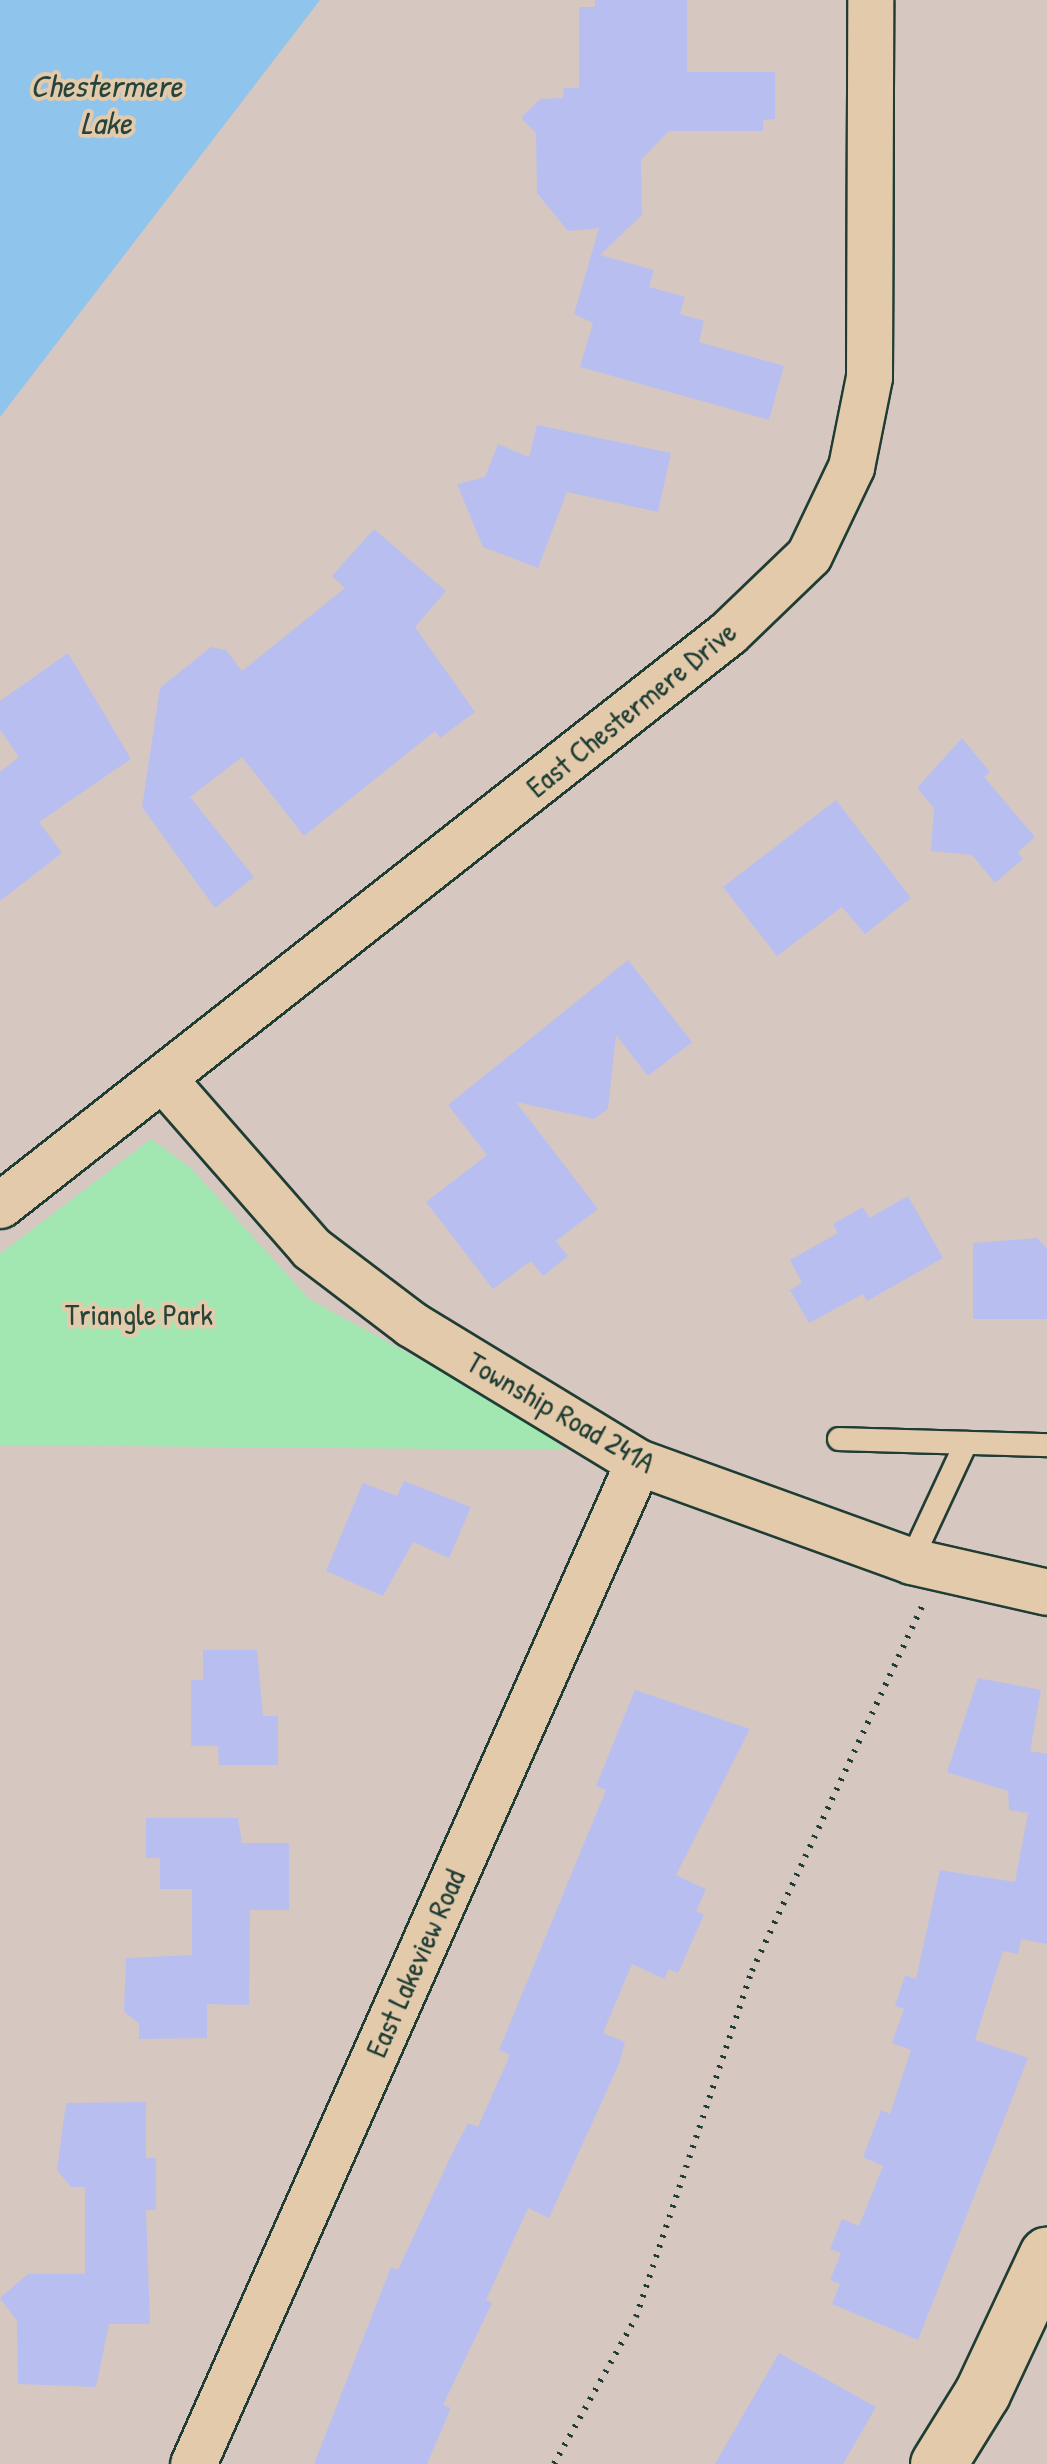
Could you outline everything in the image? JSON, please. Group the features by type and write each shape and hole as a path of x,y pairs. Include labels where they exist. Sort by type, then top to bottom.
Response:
{"street":[{"name":"East Chestermere Drive","path":"0,1204 165,1081 728,633 809,555 851,467 869,377 870,0"},
{"name":"Township Road 241A","path":"165,1081 311,1248 411,1324 638,1462 924,1564 1047,1592"},
{"name":"East Lakeview Road","path":"192,2464 638,1462"},
{"path":"938,2464 982,2393 1047,2254"}],"lane":[{"path":"839,1438 1047,1445"},
{"path":"924,1564 966,1444"}],"path":[{"path":"554,2464 636,2317 752,1972 890,1684 924,1564"}],"green space":[{"name":"Triangle Park","path":"151,1139 191,1168 309,1299 527,1418 565,1450 0,1445 0,1254"}],"water":[{"name":"Chestermere Lake","path":"0,0 320,0 0,417"}],"building":[{"path":"595,0 687,0 687,72 775,72 775,119 763,120 763,131 669,131 641,160 642,215 600,255 654,270 649,287 685,297 680,314 704,321 699,342 784,366 769,420 580,367 593,323 574,314 599,228 568,231 537,193 536,133 521,118 540,99 563,98 564,88 579,88 579,7 595,7"},
{"path":"537,425 671,453 658,512 567,492 538,568 483,547 457,484 485,477 498,444 529,457"},
{"path":"374,529 446,591 415,627 475,712 440,738 435,731 304,836 242,757 190,797 254,877 215,908 142,807 160,688 211,647 226,650 242,671 345,588 332,576"},
{"path":"68,653 131,759 39,822 62,853 0,901 0,772 19,757 0,730 0,701"},
{"path":"962,738 990,772 984,777 1035,837 1018,852 1023,859 995,883 972,855 931,851 934,808 917,788"},
{"path":"836,800 911,898 865,934 842,907 777,956 723,887"},
{"path":"628,960 692,1042 648,1076 616,1035 608,1109 594,1119 516,1102 598,1209 556,1241 568,1256 543,1276 531,1261 493,1289 426,1202 487,1155 448,1105"},
{"path":"908,1196 943,1258 867,1301 863,1294 809,1323 790,1290 802,1283 790,1260 838,1233 833,1224 863,1207 869,1218"},
{"path":"1037,1238 1047,1249 1047,1319 973,1319 973,1243"},
{"path":"404,1481 471,1507 449,1558 413,1542 383,1596 326,1571 363,1483 397,1496"},
{"path":"203,1650 257,1650 263,1716 278,1716 278,1765 219,1765 218,1746 191,1746 191,1680 203,1680"},
{"path":"978,1678 1041,1690 1030,1751 1047,1754 1047,1944 1021,1939 1018,1954 1003,1951 975,2040 1028,2058 918,2340 832,2304 840,2284 830,2280 841,2253 830,2249 842,2219 859,2226 883,2166 863,2157 881,2110 890,2114 911,2050 892,2043 904,2009 895,2006 905,1975 916,1979 940,1870 1015,1882 1028,1813 1009,1810 1008,1791 947,1772"},
{"path":"635,1690 750,1729 676,1875 706,1889 696,1911 704,1915 678,1973 669,1969 664,1979 632,1964 603,2033 625,2042 619,2064 549,2218 528,2208 486,2300 492,2303 443,2405 451,2408 427,2464 314,2464 391,2267 398,2270 468,2123 478,2127 510,2055 499,2050 606,1790 596,1786"},
{"path":"146,1818 238,1818 242,1843 289,1843 289,1910 250,1910 249,2005 207,2004 207,2038 139,2039 139,2024 124,2011 126,1958 192,1955 192,1889 160,1889 160,1858 146,1858"},
{"path":"146,2102 146,2158 156,2158 156,2210 146,2210 150,2324 109,2324 96,2387 18,2384 17,2321 0,2298 28,2274 85,2274 85,2187 71,2187 57,2170 66,2103"},
{"path":"779,2353 876,2407 843,2464 715,2464"}]}
